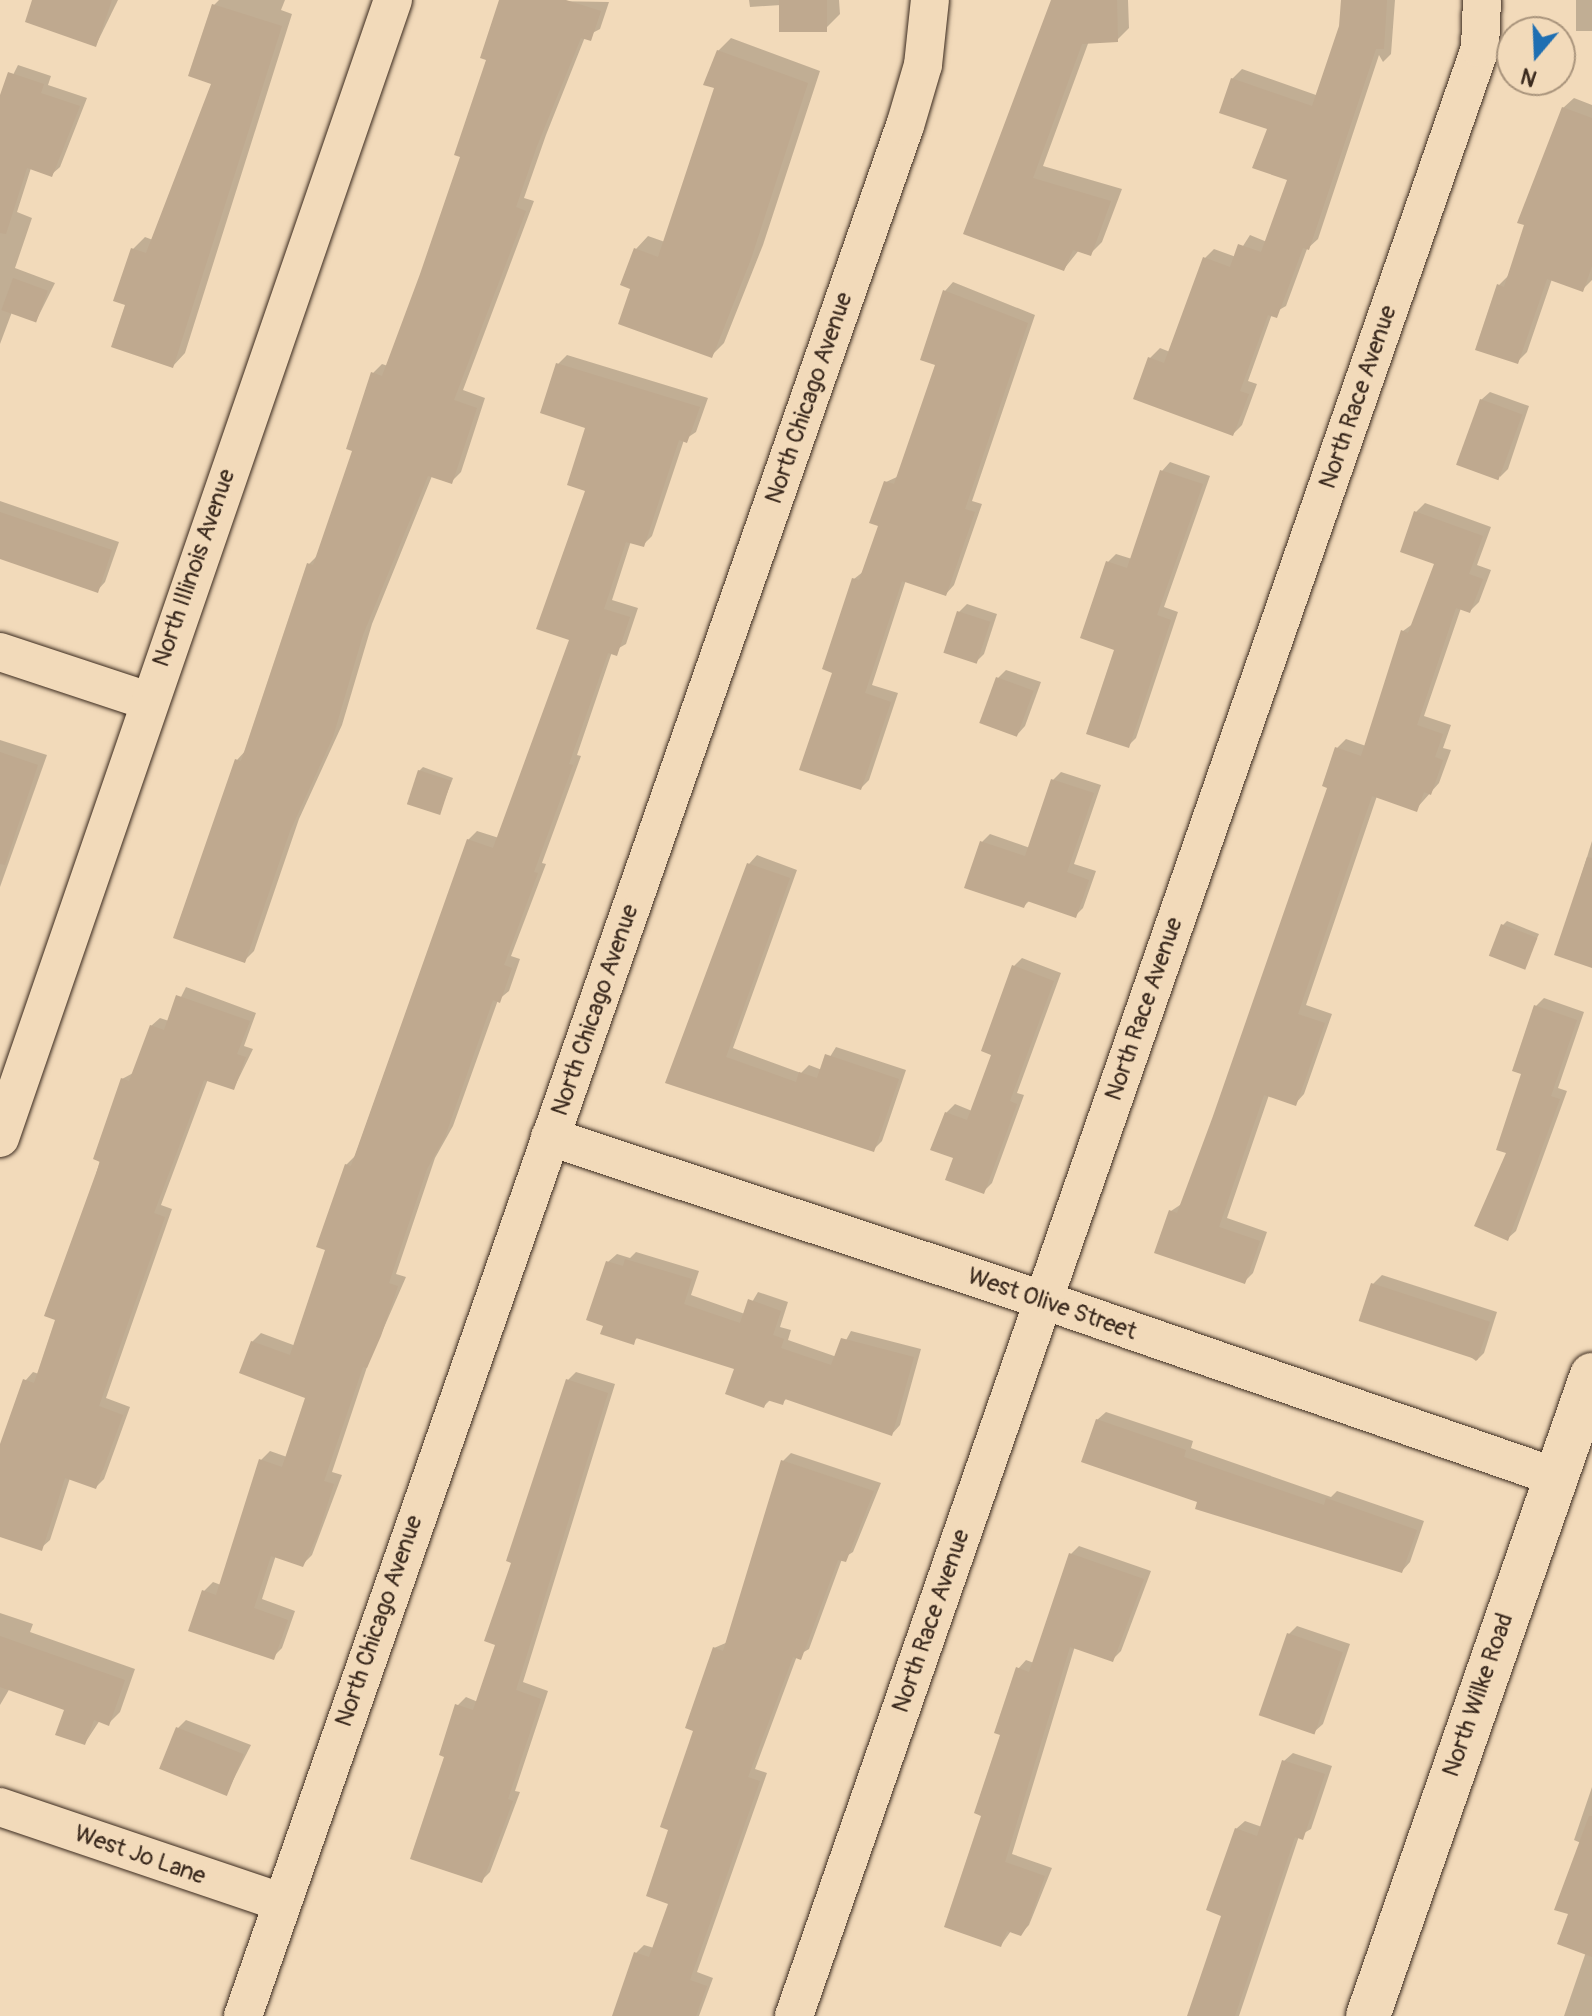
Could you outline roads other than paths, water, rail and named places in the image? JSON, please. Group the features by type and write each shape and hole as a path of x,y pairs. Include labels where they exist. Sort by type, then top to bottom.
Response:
{"street":[{"name":"North Illinois Avenue","path":"0,1138 148,701 393,0"},
{"name":"North Chicago Avenue","path":"243,2016 280,1902 905,126 923,65 930,0"},
{"name":"North Race Avenue","path":"794,2016 1480,48 1482,0"},
{"path":"0,652 148,701"},
{"name":"West Olive Street","path":"550,1137 1043,1300 1553,1476"},
{"name":"North Wilke Road","path":"1368,2016 1553,1476 1592,1375"},
{"name":"West Jo Lane","path":"0,1807 280,1902"}]}
